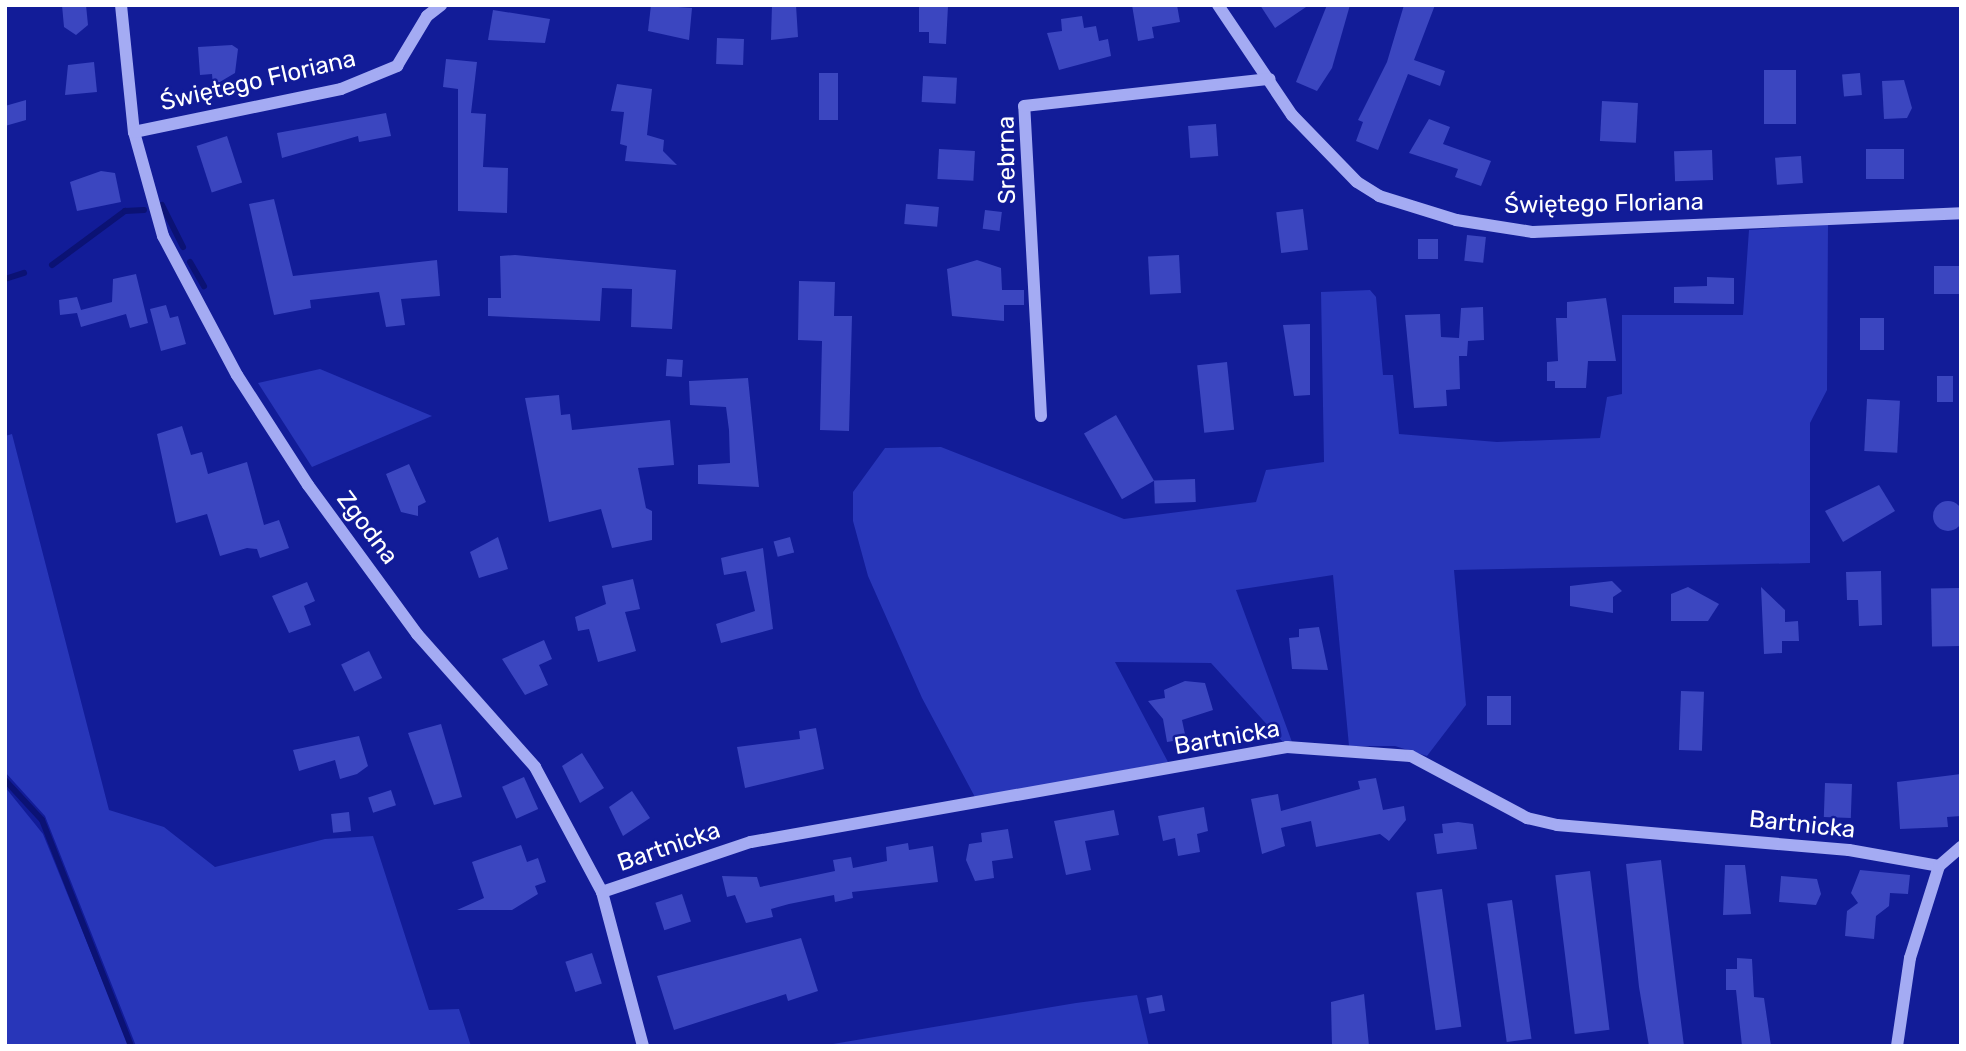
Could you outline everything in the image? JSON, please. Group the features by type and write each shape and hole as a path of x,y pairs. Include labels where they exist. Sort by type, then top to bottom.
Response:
{"street":[{"name":"Zgodna","path":"121,5 134,132 163,236 237,376 417,634 535,767 602,892 643,1046"},
{"name":"Świętego Floriana","path":"134,132 341,89 397,66 427,16 441,5"},
{"name":"Świętego Floriana","path":"1217,5 1312,139 1357,182 1395,202 1496,228 1961,213"},
{"name":"Srebrna","path":"1041,416 1024,106 1270,79"},
{"name":"Bartnicka","path":"602,892 751,842 1287,747 1411,756 1527,818 1557,825 1849,850 1939,866"},
{"path":"1897,1046 1910,958 1939,866 1961,847"}],"shaded area":[{"path":"1828,224 1827,390 1810,423 1810,563 1454,570 1466,705 1427,756 1395,746 1349,746 1333,575 1236,590 1292,742 1282,741 1211,663 1115,662 1168,762 976,799 922,698 868,576 853,521 853,492 885,448 941,447 1124,519 1256,502 1266,470 1324,462 1321,292 1370,290 1376,297 1383,375 1393,375 1399,434 1497,442 1600,438 1607,397 1622,394 1622,315 1743,315 1749,230"},
{"path":"320,369 432,416 312,467 258,383"},
{"path":"12,434 109,810 164,827 215,867 325,839 373,836 429,1010 459,1009 471,1046 136,1046 45,816 5,772 5,436"},
{"path":"5,787 43,834 129,1046 5,1046"},
{"path":"1137,995 1149,1046 821,1046 1076,1003"}],"building":[{"path":"62,5 86,5 88,25 76,35 64,27"},
{"path":"651,5 692,8 689,40 648,31"},
{"path":"772,5 796,5 798,37 771,40"},
{"path":"919,5 948,6 946,44 929,43 929,32 919,32"},
{"path":"1132,5 1177,5 1180,22 1152,27 1154,38 1138,41"},
{"path":"1260,5 1309,5 1275,28"},
{"path":"1327,5 1350,5 1332,68 1317,91 1296,82"},
{"path":"1404,5 1435,5 1414,60 1445,71 1440,86 1408,74 1378,150 1356,141 1363,122 1358,120 1387,62"},
{"path":"493,10 550,19 545,43 488,40"},
{"path":"1082,16 1084,28 1096,26 1099,41 1108,39 1111,56 1059,70 1047,33 1062,31 1061,19"},
{"path":"717,38 744,39 743,65 716,64"},
{"path":"232,45 238,49 235,73 213,86 212,74 200,75 198,47"},
{"path":"446,59 477,62 471,113 486,114 483,167 508,168 507,213 458,211 458,89 443,87"},
{"path":"94,62 97,92 65,95 68,65"},
{"path":"1764,70 1796,70 1796,124 1764,124"},
{"path":"819,73 838,73 838,120 819,120"},
{"path":"1860,73 1862,95 1844,96 1842,75"},
{"path":"923,76 957,78 956,104 922,102"},
{"path":"1904,80 1912,108 1907,118 1884,119 1882,81"},
{"path":"617,84 652,89 647,135 664,140 663,151 677,165 625,161 627,146 620,144 624,112 611,111"},
{"path":"26,100 26,120 5,126 5,106"},
{"path":"1602,101 1638,103 1636,143 1600,141"},
{"path":"386,113 391,136 359,142 358,136 282,158 277,133"},
{"path":"1429,119 1450,127 1443,144 1491,161 1481,186 1455,177 1458,169 1409,153"},
{"path":"1216,124 1218,156 1190,158 1188,126"},
{"path":"227,136 242,183 212,192 197,146"},
{"path":"939,149 975,151 973,181 937,179"},
{"path":"1866,149 1904,149 1904,179 1866,179"},
{"path":"1712,150 1713,180 1675,181 1674,151"},
{"path":"1801,156 1803,183 1777,185 1775,158"},
{"path":"101,171 115,173 121,202 77,211 70,182"},
{"path":"274,199 293,276 437,260 440,296 401,299 405,325 386,327 379,292 310,300 311,308 274,315 249,204"},
{"path":"906,204 939,207 937,227 904,224"},
{"path":"1303,209 1308,250 1281,253 1276,212"},
{"path":"985,210 1002,212 1000,231 983,229"},
{"path":"1467,235 1486,237 1483,263 1464,261"},
{"path":"1418,239 1438,239 1438,259 1418,259"},
{"path":"515,255 676,270 672,329 631,327 632,289 602,288 600,321 488,316 488,298 501,298 500,256"},
{"path":"1179,255 1181,293 1150,295 1148,257"},
{"path":"977,260 1001,268 1002,290 1024,290 1024,305 1004,305 1004,321 952,316 947,269"},
{"path":"1934,266 1960,266 1960,294 1934,294"},
{"path":"136,274 148,323 130,328 126,314 81,327 77,313 60,315 59,300 77,297 81,310 112,302 113,279"},
{"path":"1707,277 1734,278 1734,304 1674,303 1674,287 1707,286"},
{"path":"799,281 835,282 834,316 852,316 849,431 820,430 822,341 798,340"},
{"path":"1606,298 1616,361 1588,361 1586,388 1555,388 1555,381 1547,381 1547,362 1558,361 1556,318 1567,318 1567,302"},
{"path":"166,305 170,318 178,316 186,344 161,351 150,309"},
{"path":"1483,307 1484,340 1468,341 1467,356 1459,356 1460,389 1446,390 1447,406 1414,408 1405,315 1440,314 1441,337 1459,338 1461,308"},
{"path":"1860,318 1884,318 1884,350 1860,350"},
{"path":"1310,324 1310,395 1294,396 1283,325"},
{"path":"667,359 683,360 682,377 666,376"},
{"path":"1227,362 1234,430 1204,433 1197,365"},
{"path":"1937,376 1953,376 1953,402 1937,402"},
{"path":"748,378 759,487 698,484 698,465 730,463 729,430 726,407 690,405 689,381"},
{"path":"559,395 561,415 570,414 572,430 670,420 674,465 638,468 646,508 652,511 652,540 612,548 601,509 549,522 525,398"},
{"path":"1867,399 1900,401 1897,453 1864,451"},
{"path":"1116,415 1154,481 1122,499 1084,434"},
{"path":"182,426 191,455 202,452 208,474 247,462 264,525 279,520 289,548 260,558 257,549 247,548 220,556 207,514 176,523 157,434"},
{"path":"409,464 426,502 418,506 418,516 401,512 386,474"},
{"path":"1195,479 1196,502 1155,503 1154,480"},
{"path":"1879,485 1895,511 1843,542 1825,511"},
{"path":"1948,501 1959,505 1963,516 1959,527 1948,531 1937,527 1933,516 1937,505"},
{"path":"498,537 508,569 479,578 470,552"},
{"path":"790,537 794,552 778,557 774,541"},
{"path":"763,548 773,629 721,643 716,624 755,611 746,571 724,575 721,558"},
{"path":"1881,571 1882,625 1859,626 1858,600 1847,600 1846,572"},
{"path":"633,579 640,609 625,612 636,651 598,662 589,629 578,631 575,617 606,604 602,586"},
{"path":"1612,581 1622,591 1613,597 1613,613 1570,606 1570,586"},
{"path":"307,582 315,601 304,606 311,625 289,633 272,596"},
{"path":"1688,587 1719,604 1708,621 1671,621 1671,594"},
{"path":"1761,587 1785,610 1785,622 1798,621 1799,641 1782,641 1782,653 1764,654"},
{"path":"1960,588 1961,646 1932,646 1931,589"},
{"path":"1319,627 1328,670 1292,669 1289,638 1299,637 1299,629"},
{"path":"544,640 552,659 539,665 548,685 525,695 502,659"},
{"path":"369,651 382,678 354,692 341,665"},
{"path":"1185,681 1205,683 1213,710 1182,720 1186,739 1167,742 1163,719 1148,701 1165,698 1164,690"},
{"path":"1681,691 1704,692 1702,751 1679,750"},
{"path":"1487,696 1511,696 1511,725 1487,725"},
{"path":"441,724 462,797 434,805 408,733"},
{"path":"816,728 824,769 745,788 737,747 800,739 799,731"},
{"path":"359,736 368,766 357,774 340,779 335,760 299,771 293,750"},
{"path":"582,753 604,788 580,803 562,766"},
{"path":"1961,774 1961,816 1947,817 1948,827 1900,829 1897,782"},
{"path":"524,777 538,809 516,819 502,787"},
{"path":"1376,778 1383,810 1404,806 1406,820 1389,841 1380,834 1316,847 1311,821 1281,828 1285,846 1262,854 1251,799 1278,794 1281,811 1360,789 1358,781"},
{"path":"1825,783 1852,784 1851,818 1824,817"},
{"path":"391,790 396,805 373,813 368,797"},
{"path":"632,791 650,818 623,836 609,807"},
{"path":"1204,807 1208,831 1197,834 1200,852 1178,856 1175,838 1163,841 1158,816"},
{"path":"1114,810 1119,835 1085,841 1091,870 1066,875 1054,821"},
{"path":"349,812 351,831 333,833 331,814"},
{"path":"1442,824 1473,824 1477,849 1437,854 1434,834 1443,833"},
{"path":"1008,829 1013,858 992,861 994,878 975,881 966,860 969,844 982,842 981,833"},
{"path":"908,843 909,850 933,846 938,882 852,892 853,898 835,902 834,895 789,904 771,909 773,917 746,923 735,895 727,897 722,876 757,877 760,887 835,871 833,860 851,857 853,868 887,861 886,847"},
{"path":"521,845 527,862 538,858 546,882 535,886 538,894 512,910 457,910 484,898 472,862"},
{"path":"1661,860 1684,1046 1649,1046 1639,987 1626,864"},
{"path":"1725,865 1745,865 1751,914 1723,915"},
{"path":"1860,870 1910,875 1908,894 1890,893 1889,906 1876,916 1874,939 1845,936 1847,911 1858,903 1851,893"},
{"path":"1590,871 1609,1030 1575,1034 1555,875"},
{"path":"1781,876 1817,879 1821,894 1816,905 1779,902"},
{"path":"1442,889 1461,1027 1436,1030 1416,893"},
{"path":"682,894 691,922 664,930 655,903"},
{"path":"1512,900 1531,1039 1507,1042 1487,903"},
{"path":"801,938 818,991 788,1001 786,994 674,1030 657,976"},
{"path":"592,953 602,983 575,992 565,962"},
{"path":"1737,958 1752,959 1754,997 1764,998 1771,1046 1742,1046 1736,990 1726,990 1726,969 1737,969"},
{"path":"1364,994 1369,1046 1332,1046 1331,1002"},
{"path":"1162,995 1165,1011 1149,1014 1146,998"}],"waterway":[{"path":"162,205 183,247"},
{"path":"52,265 125,211 144,210"},
{"path":"190,262 204,286"},
{"path":"5,279 24,273"},
{"path":"5,780 42,820 131,1046"}]}
